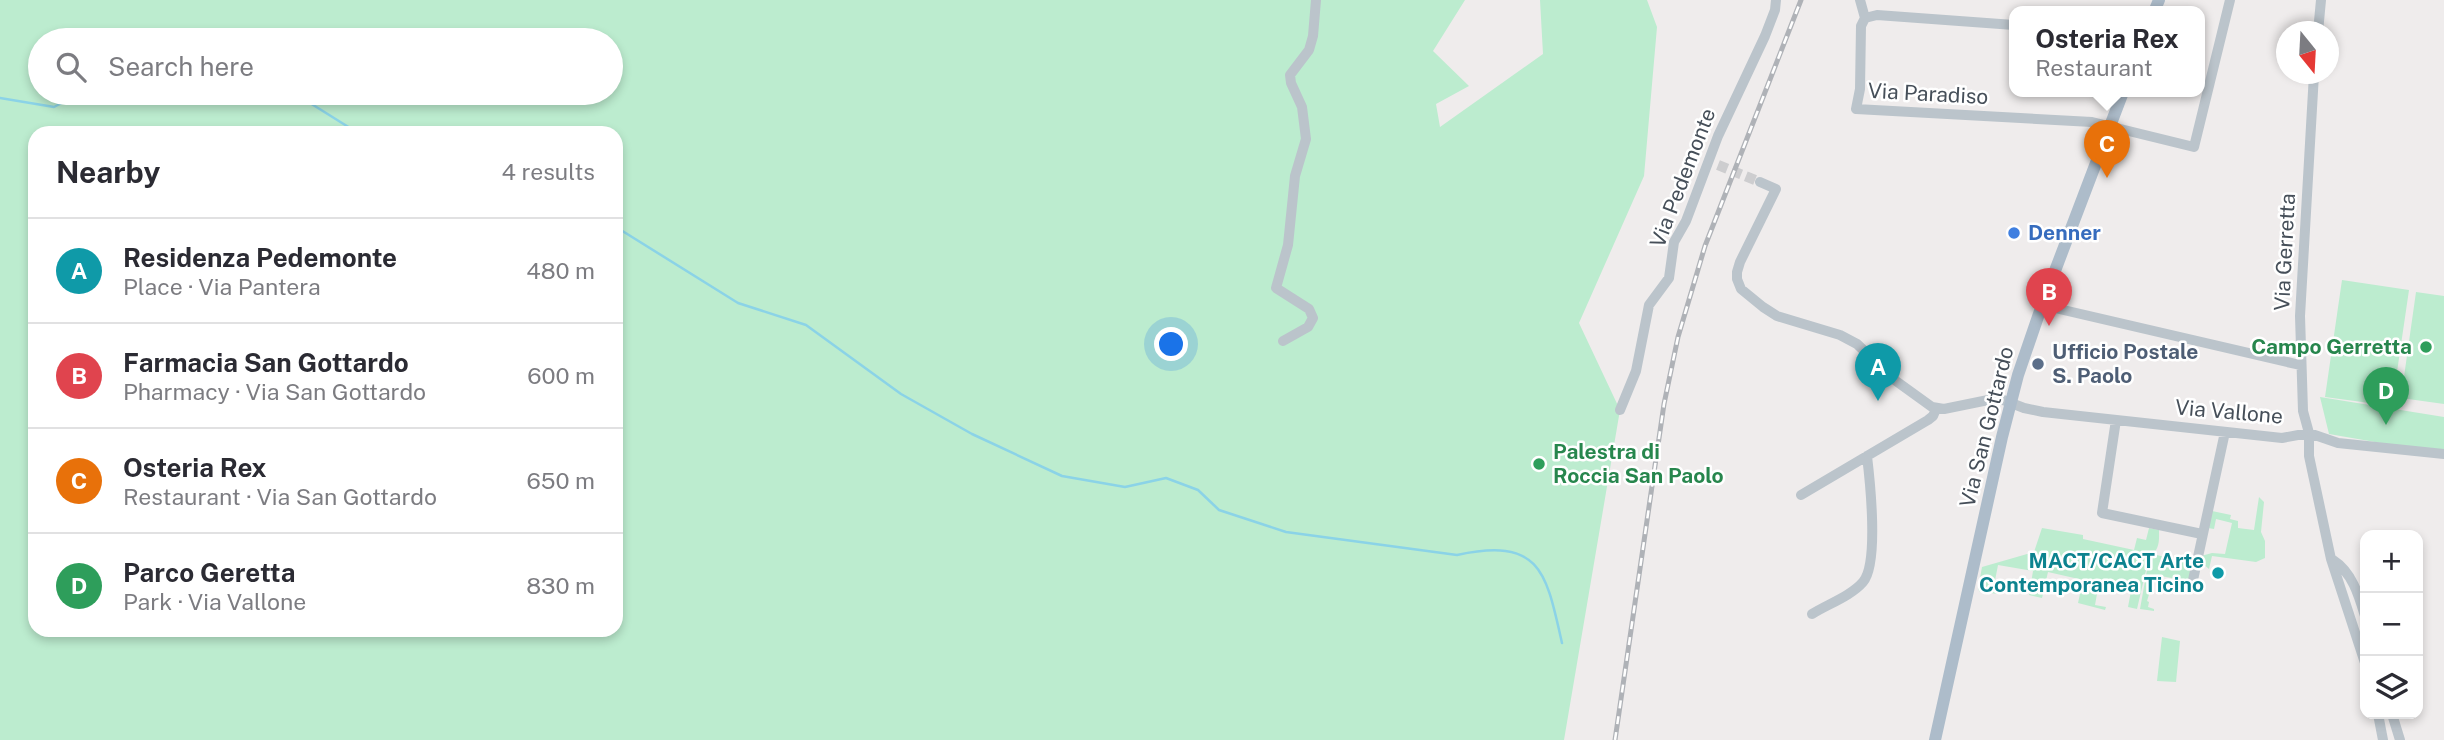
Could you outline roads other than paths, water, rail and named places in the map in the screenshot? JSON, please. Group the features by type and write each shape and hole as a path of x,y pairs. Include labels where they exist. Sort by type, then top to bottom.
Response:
{"main road":[{"name":"Via San Gottardo","path":"1935,740 2011,402 2042,305 2121,97"}],"street":[{"path":"1283,341 1304,330 1311,324 1312,318 1309,309 1276,288 1288,246 1295,176 1306,139 1302,107 1290,75 1309,50 1316,0"},
{"name":"Via Pedemonte","path":"1620,410 1636,371 1649,305 1669,278 1674,242 1714,163 1718,136 1765,36 1776,10 1776,0"},
{"name":"Via Paradiso","path":"1860,0 1865,18 1860,33 1860,89 1856,109 2092,122 2194,147 2230,0"},
{"path":"2319,21 2321,0"},
{"path":"1865,18 1877,15 2009,25"},
{"name":"Via Gerretta","path":"2313,84 2300,316 2302,411 2309,433 2309,456 2331,559 2363,656"},
{"path":"1760,182 1776,189 1740,262 1737,279 1741,289 1777,316 1833,333 1857,344 1908,391 1936,409 1928,421 1801,495"},
{"path":"2042,305 2300,365"},
{"name":"Via Vallone","path":"1936,409 1994,398 2043,412 2282,438 2309,433 2338,443 2444,454"},
{"path":"2116,420 2102,513 2202,534"},
{"path":"2193,580 2225,432"},
{"path":"1812,614 1861,585 1869,572 1872,542 1867,456"},
{"path":"2331,559 2339,564 2354,583 2360,602"},
{"path":"2379,719 2383,740"},
{"path":"2394,719 2400,740"}],"waterway":[{"path":"0,98 28,103"},
{"path":"42,105 58,105"},
{"path":"313,105 347,126"},
{"path":"623,231 738,303 806,325 901,394 972,434 1062,476 1125,487 1166,478 1198,490 1219,510 1286,532 1457,555 1507,551 1523,556 1535,566 1544,579 1562,643"}],"tunnel":[{"path":"1718,165 1760,182"}],"railway":[{"path":"1615,740 1664,404 1678,337 1705,246 1801,0"}],"place":[{"name":"Osteria Rex","path":"2107,178"},
{"name":"Denner","path":"2014,233"},
{"name":"Farmacia San Gottardo","path":"2049,326"},
{"name":"Campo Gerretta","path":"2426,347"},
{"name":"Ufficio Postale S. Paolo","path":"2038,364"},
{"name":"Residenza Pedemonte","path":"1878,401"},
{"name":"Parco Geretta","path":"2386,425"},
{"name":"Palestra di Roccia San Paolo","path":"1539,464"},
{"name":"MACT/CACT Arte Contemporanea Ticino","path":"2218,573"}]}
